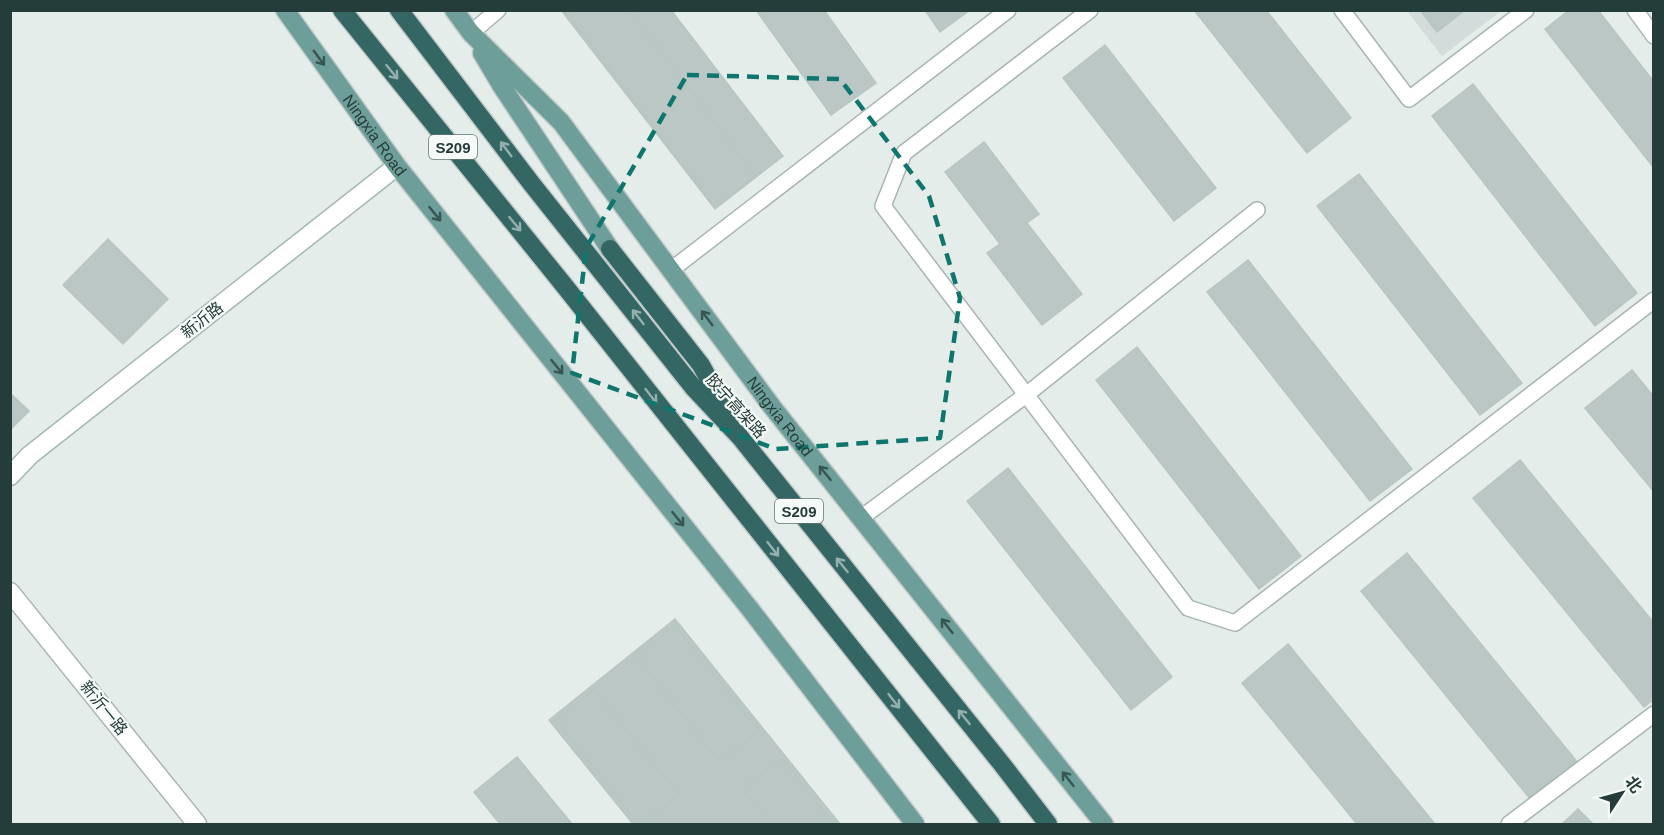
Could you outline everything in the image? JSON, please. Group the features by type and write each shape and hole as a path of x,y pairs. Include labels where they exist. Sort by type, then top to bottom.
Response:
{"highway":[{"name":"S209","path":"342,10 991,825"},
{"name":"胶宁高架路","path":"399,10 531,183 693,387 740,437 1048,825"},
{"path":"610,249 700,364 740,437"}],"main road":[{"name":"Ningxia Road","path":"285,10 397,166 750,609 915,825"},
{"name":"Ningxia Road","path":"454,10 471,33 561,122 773,408 1104,825"},
{"path":"471,33 501,85 610,249"}],"street":[{"name":"新沂路","path":"10,476 30,455 397,166"},
{"name":"新沂一路","path":"10,592 195,824"}],"lane":[{"path":"471,33 498,10"},
{"path":"671,270 1008,10"},
{"path":"1090,10 904,153 883,207 1188,608 1235,623 1653,300"},
{"path":"1342,10 1409,99 1526,10"},
{"path":"1635,10 1653,36"},
{"path":"861,518 1026,395 1257,210"},
{"path":"1509,825 1653,714"}],"highlighted area":[{"path":"687,75 840,79 929,196 960,298 940,438 776,449 572,373 586,248"}],"shaded area":[{"path":"1407,11 1501,11 1442,56"}],"building":[{"path":"561,10 671,10 783,156 715,209"},
{"path":"564,10 629,10 756,176 716,207"},
{"path":"756,10 824,10 876,83 831,115"},
{"path":"925,10 970,10 940,32"},
{"path":"1194,10 1266,10 1351,118 1307,153"},
{"path":"1420,10 1465,10 1437,32"},
{"path":"1569,10 1598,10 1654,82 1654,168 1545,29"},
{"path":"1105,45 1216,188 1174,221 1063,78"},
{"path":"1473,84 1637,293 1595,326 1432,116"},
{"path":"984,142 1039,214 1027,223 1082,294 1042,325 987,253 1000,244 945,172"},
{"path":"1359,174 1522,383 1480,415 1317,206"},
{"path":"108,239 168,299 123,344 63,285"},
{"path":"1248,260 1412,469 1370,501 1207,292"},
{"path":"1137,347 1301,556 1259,589 1096,380"},
{"path":"1632,370 1654,397 1654,492 1585,408"},
{"path":"10,393 29,411 10,430"},
{"path":"1520,460 1654,623 1654,699 1644,707 1473,498"},
{"path":"1008,468 1172,677 1131,710 967,501"},
{"path":"1407,553 1578,763 1531,800 1361,591"},
{"path":"675,619 840,824 633,824 549,720"},
{"path":"675,625 759,731 720,762 636,656"},
{"path":"1288,644 1435,824 1357,824 1242,683"},
{"path":"594,689 679,795 642,824 638,824 556,720"},
{"path":"517,757 572,824 500,824 474,792"},
{"path":"782,758 834,824 770,824 743,789"},
{"path":"1578,809 1593,824 1562,824"}]}
